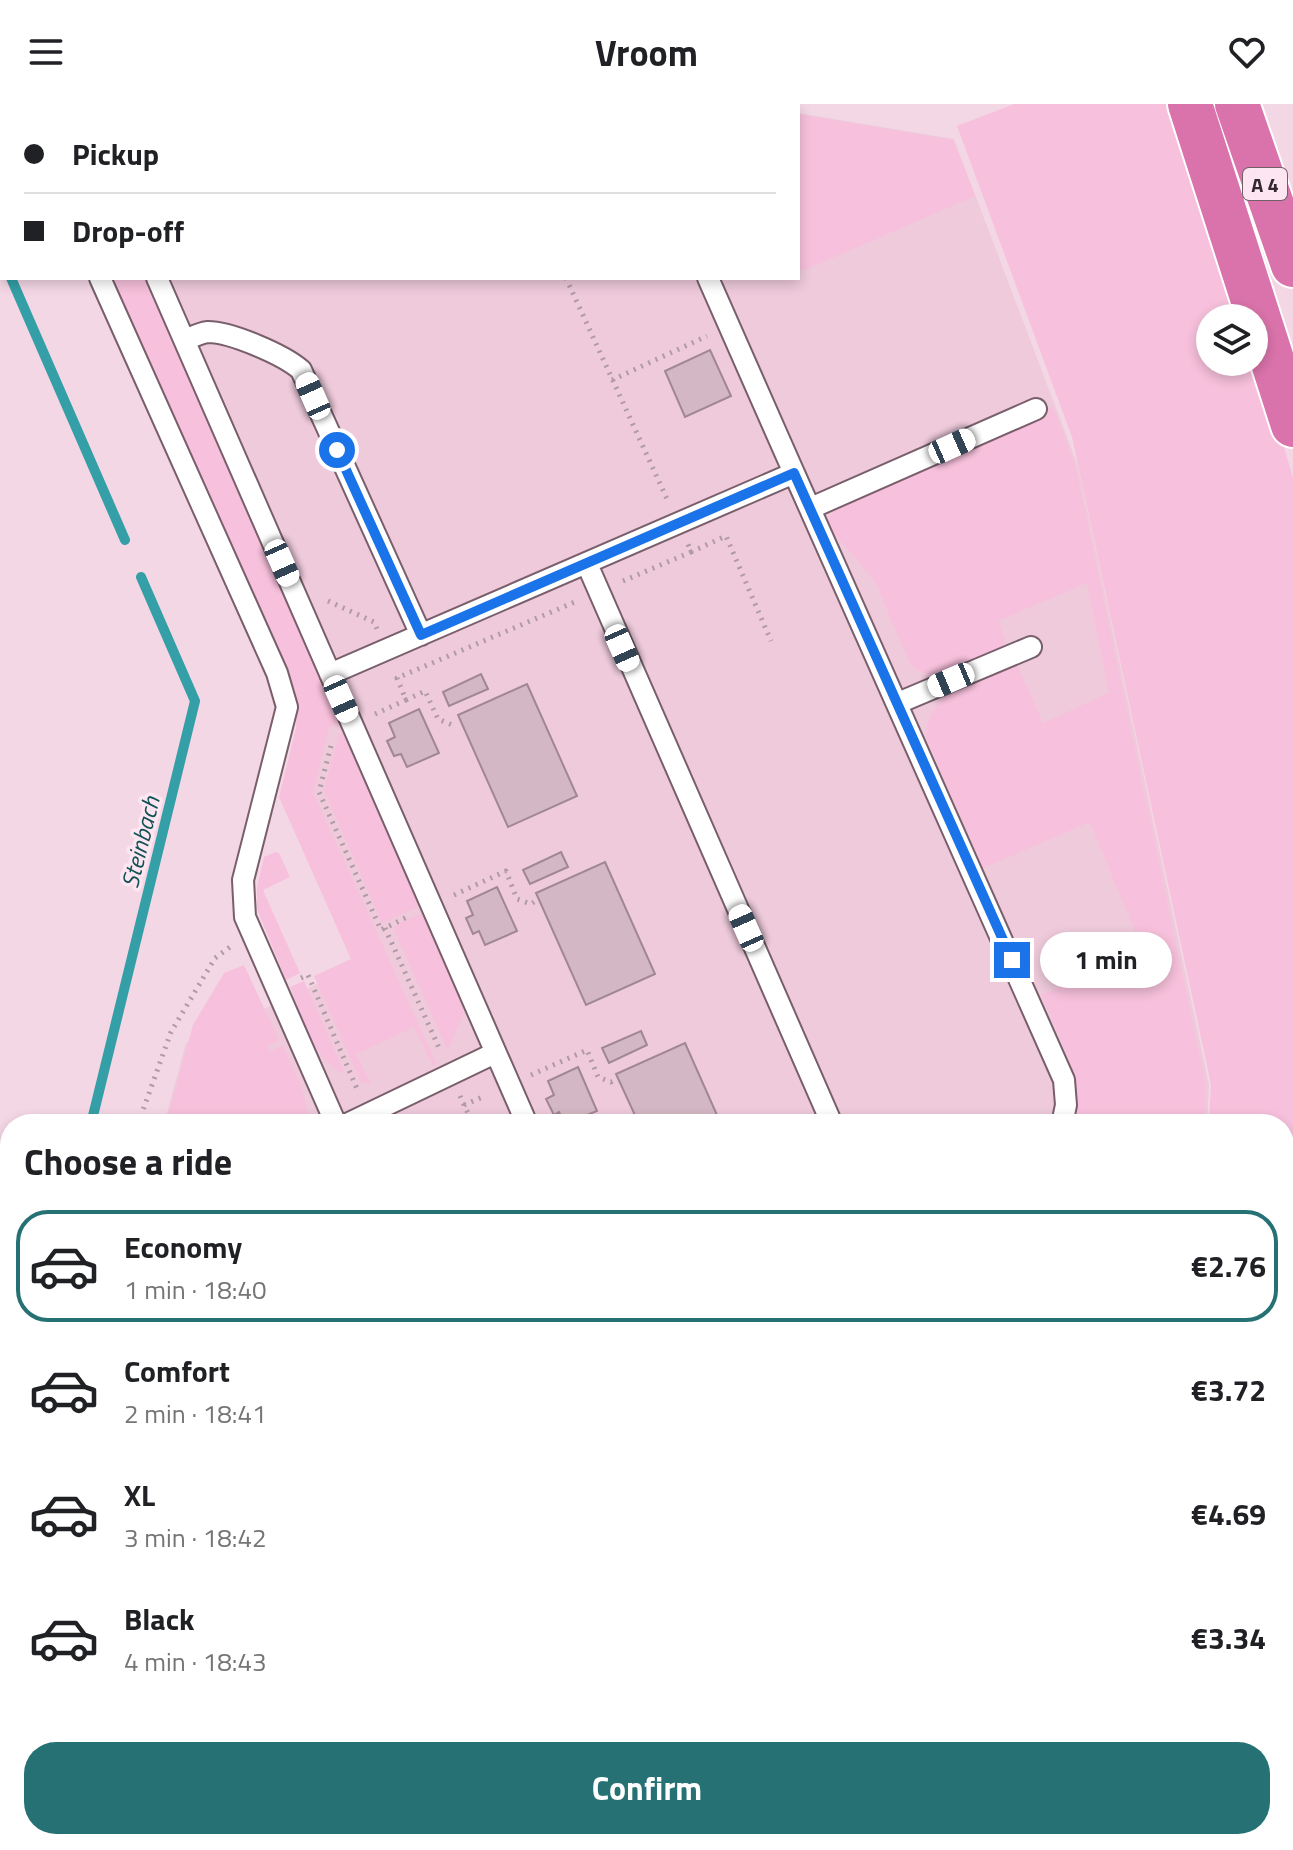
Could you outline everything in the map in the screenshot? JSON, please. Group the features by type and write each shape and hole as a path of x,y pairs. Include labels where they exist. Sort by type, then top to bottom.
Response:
{"highway":[{"path":"1190,104 1293,425"},
{"name":"A 4","path":"1237,104 1293,265"}],"lane":[{"path":"101,280 277,673 287,707 243,880 245,917 332,1114"},
{"path":"158,280 523,1114"},
{"path":"709,280 1064,1080 1064,1114"},
{"path":"185,340 204,332 219,333 290,360 301,370 421,635"},
{"path":"811,508 1036,409"},
{"path":"330,674 794,473"},
{"path":"587,564 828,1114"},
{"path":"898,703 1031,647"},
{"path":"378,1114 495,1053"}],"path":[{"path":"567,280 691,552"},
{"path":"406,700 397,678 726,536 771,641"},
{"path":"456,724 438,719 425,691 335,732 319,792 381,930 506,871 517,899 531,904 534,902"},
{"path":"385,928 468,1114"},
{"path":"142,1114 171,1032 215,958 252,931"},
{"path":"278,988 308,975 367,1114"},
{"path":"464,1105 587,1050 598,1077 611,1082 615,1080"}],"shaded area":[{"path":"1014,104 1174,104 1242,304 1196,304 1196,376 1263,376 1293,478 1293,1114 1210,1114 1211,1084 1072,437 957,126"},
{"path":"800,113 954,139 1078,466 1209,1085 1208,1114 167,1114 186,1043 359,963 286,799 309,709 123,280 800,280"},
{"path":"800,114 953,140 975,196 800,270"},
{"path":"111,280 145,280 343,721 329,728 313,792 436,1063 433,1066 414,1027 356,1054 371,1084 361,1082 314,976 351,959 279,797 296,728 297,711 290,687"},
{"path":"1053,407 1076,468 1206,1086 1205,1114 1078,1114 1072,1072 1041,995 1143,951 1090,822 983,868 926,737 935,708 944,698 968,682 1010,664 1017,665 1043,723 1109,693 1087,583 998,621 1005,639 1003,647 939,674 920,672 910,664 875,581 830,529 831,514 839,503"},
{"path":"348,731 424,904 382,923 324,790 339,735"},
{"path":"279,853 290,877 263,890 300,973 286,980 257,909 257,887 264,857"},
{"path":"427,911 463,998 463,1016 448,1051 394,930 396,925"},
{"path":"244,965 279,1040 268,1046 270,1052 283,1046 300,1084 307,1114 169,1114 193,1025 224,973"},
{"path":"304,981 345,1074 324,1059 304,1024 290,987"}],"building":[{"path":"710,350 731,396 685,417 665,371"},
{"path":"481,674 488,689 449,706 443,692"},
{"path":"527,684 577,796 508,827 458,715"},
{"path":"419,709 439,753 407,767 401,754 394,756 387,741 395,737 389,723"},
{"path":"561,852 568,867 530,884 523,870"},
{"path":"605,862 655,974 586,1005 536,893"},
{"path":"497,887 517,931 485,945 479,931 473,934 466,918 473,915 467,901"},
{"path":"641,1031 647,1045 609,1063 602,1048"},
{"path":"685,1043 717,1114 634,1114 616,1074"},
{"path":"578,1067 597,1111 590,1114 554,1114 546,1099 554,1095 548,1081"}],"waterway":[{"name":"Steinbach","path":"12,280 125,540"},
{"name":"Steinbach","path":"93,1114 195,701 141,577"}],"route":[{"path":"337,450 421,635 794,473 1012,960"}]}
